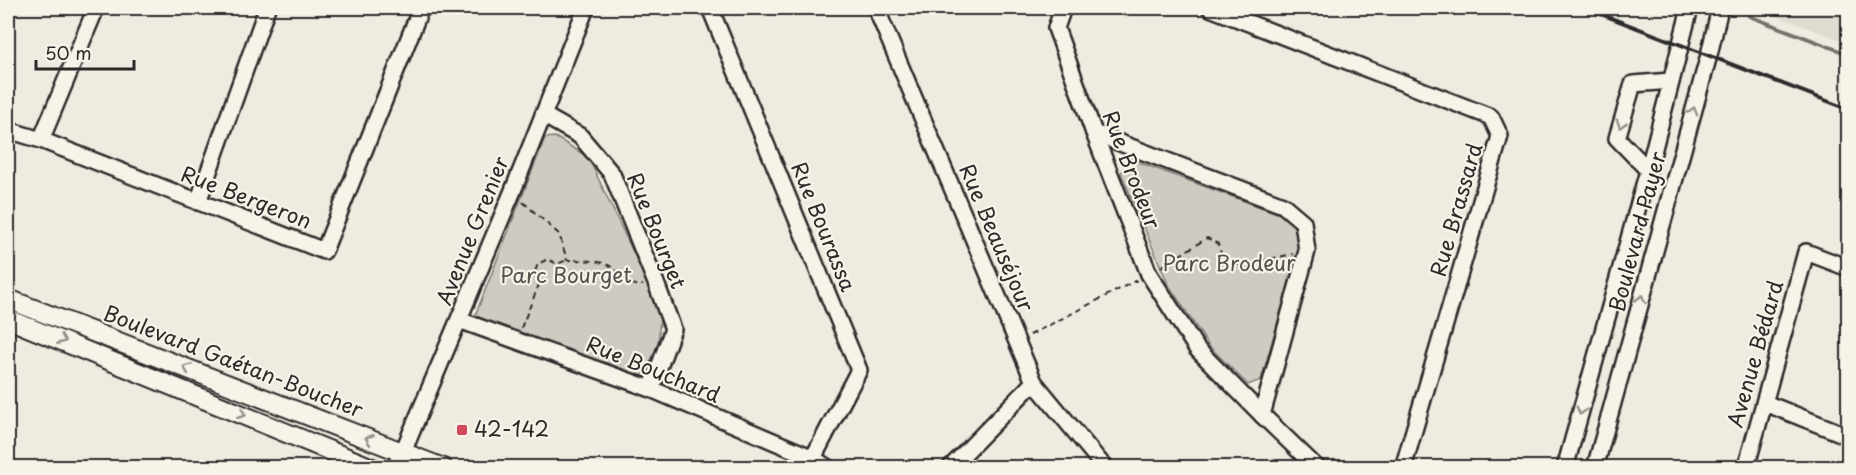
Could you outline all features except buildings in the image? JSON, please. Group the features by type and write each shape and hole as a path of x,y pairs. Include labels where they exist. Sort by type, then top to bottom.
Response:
{"main road":[{"name":"Boulevard Gaétan-Boucher","path":"8,299 399,460 443,468"},
{"name":"Boulevard Gaétan-Boucher","path":"8,319 372,468"}],"street":[{"path":"40,140 96,8"},
{"path":"198,202 267,8"},
{"name":"Rue Bergeron","path":"8,130 40,140 324,251 421,8"},
{"name":"Avenue Grenier","path":"399,460 512,193 586,8"},
{"name":"Rue Bourassa","path":"710,8 859,370 813,458"},
{"name":"Rue Beauséjour","path":"876,8 1034,382 1105,468"},
{"name":"Rue Brodeur","path":"1063,8 1056,28 1149,274 1197,349 1317,468"},
{"name":"Rue Brassard","path":"1210,8 1491,117 1500,136 1403,468"},
{"name":"Boulevard Payer","path":"1565,468 1648,170 1690,8"},
{"name":"Boulevard Payer","path":"1595,468 1720,8"},
{"path":"1648,170 1617,138 1633,84 1671,81"},
{"name":"Rue Bourget","path":"543,115 580,136 612,174 656,283 673,329 651,389"},
{"path":"1094,133 1283,205 1303,222 1307,251 1262,415"},
{"path":"1643,188 1669,196"},
{"name":"Avenue Bédard","path":"1746,468 1806,252 1848,268"},
{"name":"Rue Bouchard","path":"459,320 651,389 813,458 828,468"},
{"path":"950,468 1034,382"},
{"path":"1765,403 1848,436"}],"path":[{"path":"512,193 560,234 567,260"},
{"path":"1017,342 1149,274 1207,238 1218,244 1226,269 1240,264 1251,271 1255,262 1307,251"},
{"path":"517,340 540,282 534,274 538,264 548,259 557,264 567,260 607,265 626,282 636,286 656,283"}],"shaded area":[{"path":"1756,8 1848,8 1848,43"}],"green space":[{"name":"Parc Bourget","path":"555,137 588,157 645,277 660,315 658,349 641,379 475,316 545,138"},
{"name":"Parc Brodeur","path":"1130,159 1290,218 1301,242 1261,380 1248,385 1208,345 1168,284 1121,173"}],"waterway":[{"path":"1749,16 1848,54"}],"railway":[{"path":"1585,8 1848,109"}],"place":[{"name":"42-142","path":"462,430"}]}
